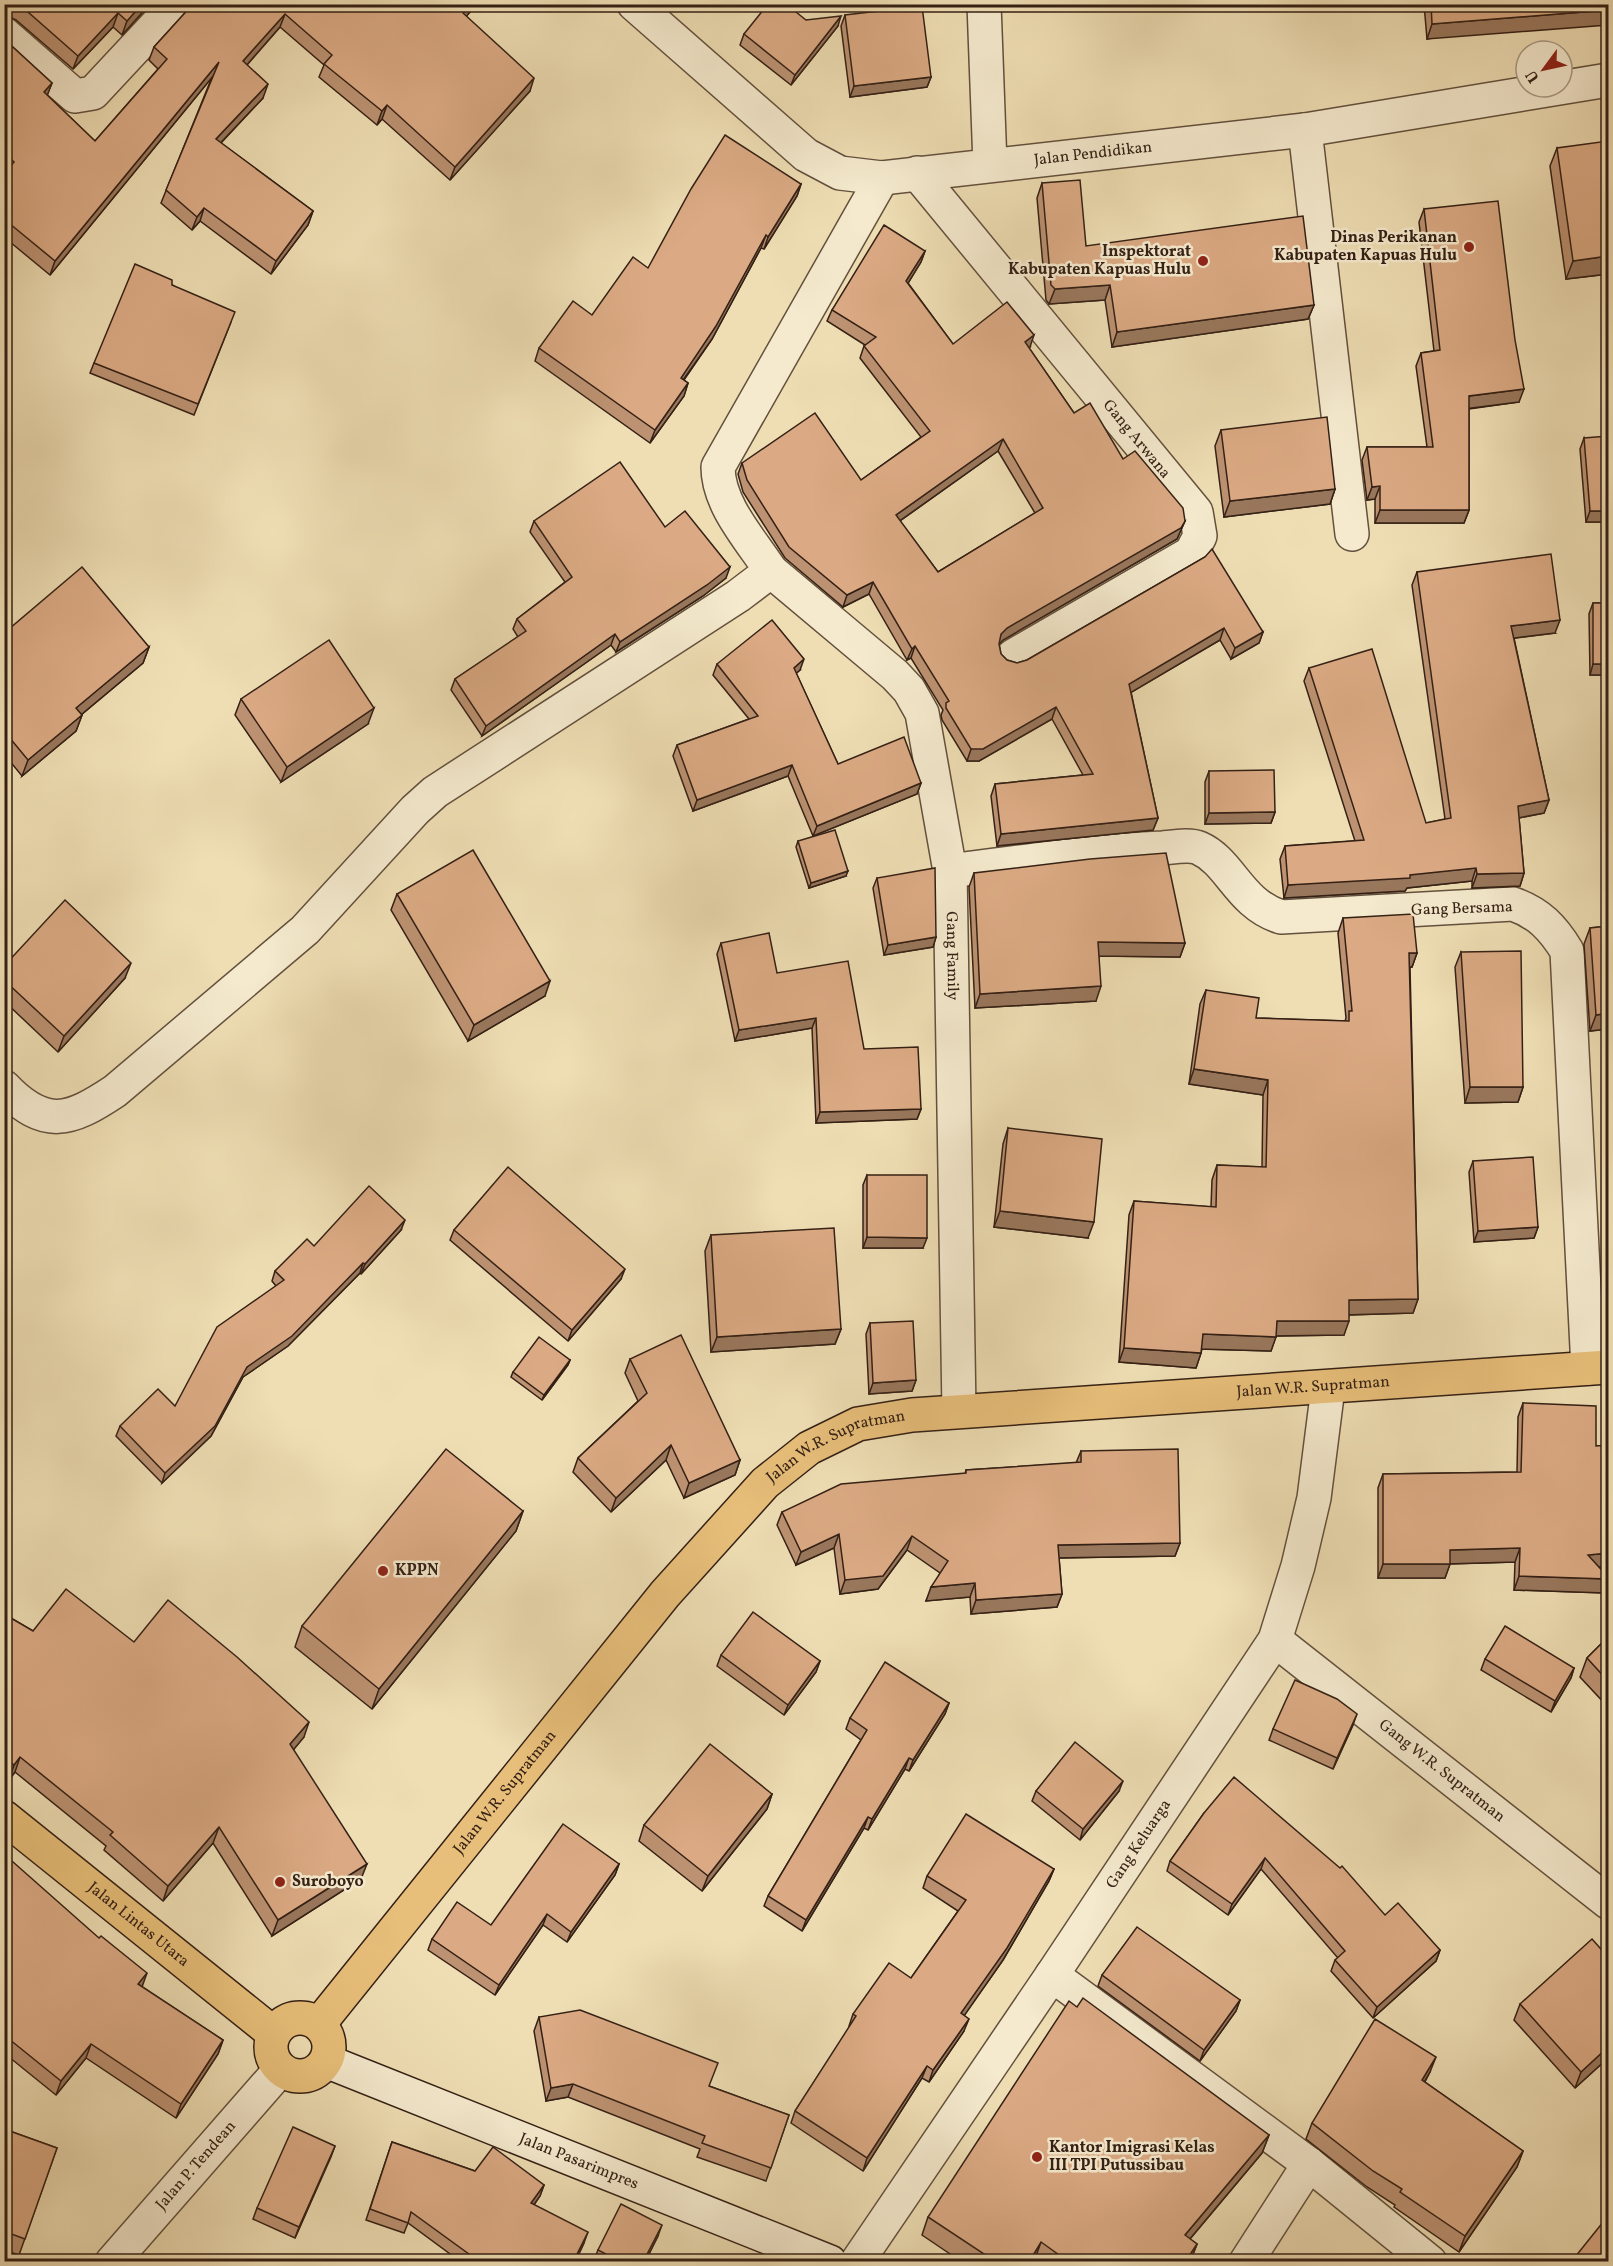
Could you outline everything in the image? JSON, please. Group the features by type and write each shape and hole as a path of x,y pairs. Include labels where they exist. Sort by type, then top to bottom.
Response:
{"highway":[{"name":"Jalan W.R. Supratman","path":"319,2024 665,1594 765,1483 809,1448 858,1424 959,1411 1328,1388 1598,1367"},
{"name":"Jalan Lintas Utara","path":"4,1817 273,2033"},
{"path":"294,2018 307,2018 319,2024 327,2035 330,2048 326,2061 317,2071 305,2076 292,2076 280,2070 272,2059 270,2046 273,2033 282,2023 294,2018"}],"street":[{"path":"4,34 75,96 84,97 93,93 176,4"},
{"name":"Jalan Pendidikan","path":"634,4 806,155 840,173 882,178 1305,130 1608,80"},
{"path":"984,4 990,165"},
{"path":"1305,130 1352,534"},
{"name":"Gang Arwana","path":"918,174 1196,512 1200,536 1191,553 1013,656"},
{"name":"Gang Family","path":"882,178 718,467 718,483 726,502 771,571 909,690 922,713 950,871 959,1411"},
{"path":"4,1087 31,1112 61,1117 86,1110 115,1091 305,930 415,810 435,792 738,596 771,571"},
{"name":"Gang Bersama","path":"950,871 1124,849 1197,846 1210,855 1245,895 1264,912 1281,917 1513,904 1531,910 1548,924 1567,951 1598,1367"},
{"name":"Gang Keluarga","path":"857,2262 1275,1640 1298,1566 1314,1498 1328,1388"},
{"name":"Gang W.R. Supratman","path":"1275,1640 1608,1902"},
{"path":"1052,1975 1309,2164 1430,2262"},
{"name":"Jalan Pasarimpres","path":"326,2061 830,2262"},
{"name":"Jalan P. Tendean","path":"112,2262 280,2070"},
{"path":"1246,2262 1309,2164"}],"building":[{"path":"17,4 142,4 127,21 118,13 78,56"},
{"path":"193,4 470,4 463,13 534,78 455,167 387,105 382,111 324,64 332,55 285,14 243,61 268,84 216,139 313,211 276,261 204,208 197,217 166,190 219,62 55,261 4,219 4,174 14,162 4,152 4,39 52,83 44,92 95,141 167,59 154,47"},
{"path":"768,4 786,4 806,20 841,16 795,75 744,34"},
{"path":"1431,4 1608,4 1608,10 1432,24"},
{"path":"922,6 931,77 854,86 845,15"},
{"path":"725,135 801,184 768,237 766,235 716,326 681,378 688,383 655,430 539,348 573,301 592,315 633,257 648,268 691,189"},
{"path":"1608,141 1608,256 1573,261 1557,148"},
{"path":"1080,180 1086,246 1303,216 1314,305 1117,332 1110,285 1055,289 1051,285 1042,183"},
{"path":"1498,201 1515,340 1524,389 1469,396 1469,510 1380,510 1380,486 1372,487 1367,447 1433,447 1421,353 1440,350 1424,209"},
{"path":"884,225 925,251 906,281 953,344 1007,302 1034,335 1025,342 1074,413 1090,403 1123,459 1135,451 1183,508 1185,521 1181,528 1007,628 1001,634 999,644 1001,654 1007,660 1017,663 1027,660 1205,557 1212,549 1263,632 1235,648 1224,628 1129,684 1158,818 1001,834 995,784 1093,774 1056,707 983,749 971,749 946,708 946,703 949,701 915,646 912,649 873,582 847,595 789,547 747,480 742,463 815,413 861,480 930,431 864,346 876,337 832,310","holes":["1003,439 1043,508 938,572 896,515"]},
{"path":"135,264 172,280 172,285 235,312 198,404 94,363"},
{"path":"1327,417 1335,489 1230,501 1221,430"},
{"path":"1608,436 1608,511 1590,511 1584,438"},
{"path":"620,462 665,527 685,511 730,567 707,585 620,642 615,634 486,726 455,679 526,631 517,619 572,577 534,521"},
{"path":"1551,554 1560,620 1511,626 1549,800 1518,806 1524,873 1477,874 1476,868 1410,875 1410,878 1288,885 1285,846 1364,840 1309,668 1372,649 1426,823 1451,818 1417,572"},
{"path":"82,567 149,647 76,708 82,715 28,760 4,731 4,630 10,628"},
{"path":"1593,603 1608,603 1608,664 1593,664"},
{"path":"772,620 804,659 794,668 838,764 904,737 921,783 817,826 792,765 697,800 677,745 758,716 717,664"},
{"path":"329,640 374,708 287,767 241,699"},
{"path":"1274,770 1275,812 1209,813 1209,771"},
{"path":"835,830 848,871 811,883 798,841"},
{"path":"473,850 550,981 474,1025 397,894"},
{"path":"1166,853 1185,943 1098,942 1101,986 980,994 974,873 1090,859"},
{"path":"935,868 936,937 888,945 877,878"},
{"path":"65,900 131,963 64,1036 4,980 4,966"},
{"path":"1413,914 1417,953 1409,953 1418,1299 1349,1300 1349,1321 1277,1321 1276,1337 1203,1334 1201,1353 1124,1348 1134,1201 1216,1207 1217,1165 1266,1167 1268,1080 1194,1069 1206,990 1259,998 1256,1018 1349,1021 1349,1011 1352,1011 1343,918"},
{"path":"1608,926 1608,1013 1596,1015 1590,928"},
{"path":"769,933 777,973 848,961 864,1049 918,1047 921,1109 820,1112 816,1018 739,1030 721,943"},
{"path":"1521,951 1523,1087 1470,1087 1461,952"},
{"path":"1008,1128 1102,1139 1094,1222 1000,1211"},
{"path":"1533,1157 1538,1227 1478,1231 1473,1161"},
{"path":"508,1167 625,1269 572,1330 454,1230"},
{"path":"867,1175 927,1175 927,1238 867,1237"},
{"path":"369,1186 405,1220 365,1264 363,1263 292,1336 247,1367 215,1426 165,1473 120,1426 158,1389 175,1406 217,1327 284,1280 275,1271 307,1239 314,1246"},
{"path":"834,1228 841,1329 717,1337 711,1235"},
{"path":"913,1321 916,1380 873,1383 870,1323"},
{"path":"681,1335 740,1460 689,1483 671,1445 616,1498 578,1458 647,1393 630,1359"},
{"path":"539,1337 570,1360 544,1395 513,1372"},
{"path":"1523,1403 1596,1406 1596,1446 1608,1445 1608,1553 1588,1555 1608,1579 1519,1576 1520,1548 1450,1550 1450,1564 1383,1564 1383,1474 1521,1472"},
{"path":"446,1449 523,1511 379,1689 302,1626"},
{"path":"1178,1449 1180,1543 1058,1545 1062,1594 976,1600 975,1583 931,1587 948,1561 912,1536 883,1576 845,1580 839,1534 801,1552 782,1512 841,1484 966,1473 966,1470 1081,1462 1081,1451"},
{"path":"66,1589 134,1642 168,1600 237,1657 309,1722 290,1744 367,1864 278,1920 219,1827 168,1886 110,1835 113,1832 20,1757 14,1765 4,1757 4,1614 33,1631"},
{"path":"753,1612 820,1661 788,1705 721,1655"},
{"path":"1505,1626 1574,1668 1555,1701 1485,1659"},
{"path":"1608,1637 1608,1681 1587,1658"},
{"path":"885,1662 949,1703 913,1760 909,1758 872,1819 868,1817 806,1920 768,1896 867,1730 850,1718"},
{"path":"1295,1680 1337,1699 1357,1714 1337,1758 1273,1729"},
{"path":"1075,1742 1123,1781 1083,1829 1036,1791"},
{"path":"710,1744 772,1794 708,1876 644,1825"},
{"path":"1234,1777 1340,1868 1342,1866 1385,1915 1398,1903 1440,1950 1377,2007 1335,1960 1345,1951 1265,1858 1232,1904 1170,1861 1204,1813"},
{"path":"966,1814 1054,1869 1007,1948 961,2013 969,2019 933,2070 927,2066 867,2158 795,2111 856,2016 853,2014 889,1963 911,1978 966,1900 927,1876"},
{"path":"563,1824 619,1864 571,1932 547,1914 499,1985 432,1939 457,1902 491,1925"},
{"path":"4,1854 99,1938 101,1936 147,1973 138,1984 223,2040 181,2104 91,2044 61,2081 4,2035"},
{"path":"1137,1927 1240,2000 1204,2050 1102,1975"},
{"path":"1592,1939 1608,1957 1608,2047 1581,2072 1520,2004"},
{"path":"1083,1998 1269,2135 1185,2235 1197,2244 1185,2262 1069,2262 1041,2242 1029,2262 996,2262 928,2217 1069,2001 1077,2007"},
{"path":"580,2010 718,2063 709,2086 789,2115 771,2168 702,2143 705,2136 573,2084 551,2088 539,2017"},
{"path":"1375,2019 1436,2057 1422,2080 1523,2151 1465,2236 1400,2192 1402,2189 1373,2171 1312,2123"},
{"path":"293,2127 335,2146 299,2227 257,2208"},
{"path":"4,2129 57,2148 25,2239 6,2232 4,2237"},
{"path":"392,2142 475,2171 493,2147 544,2185 531,2203 588,2232 573,2262 480,2262 411,2212 408,2223 370,2209"},
{"path":"621,2204 662,2225 643,2262 621,2262 598,2250"},
{"path":"1608,2216 1608,2262 1571,2262"}],"place":[{"name":"Dinas Perikanan Kabupaten Kapuas Hulu","path":"1469,247"},
{"name":"Inspektorat Kabupaten Kapuas Hulu","path":"1203,261"},
{"name":"KPPN","path":"383,1571"},
{"name":"Suroboyo","path":"280,1882"},
{"name":"Kantor Imigrasi Kelas III TPI Putussibau","path":"1037,2157"}]}
